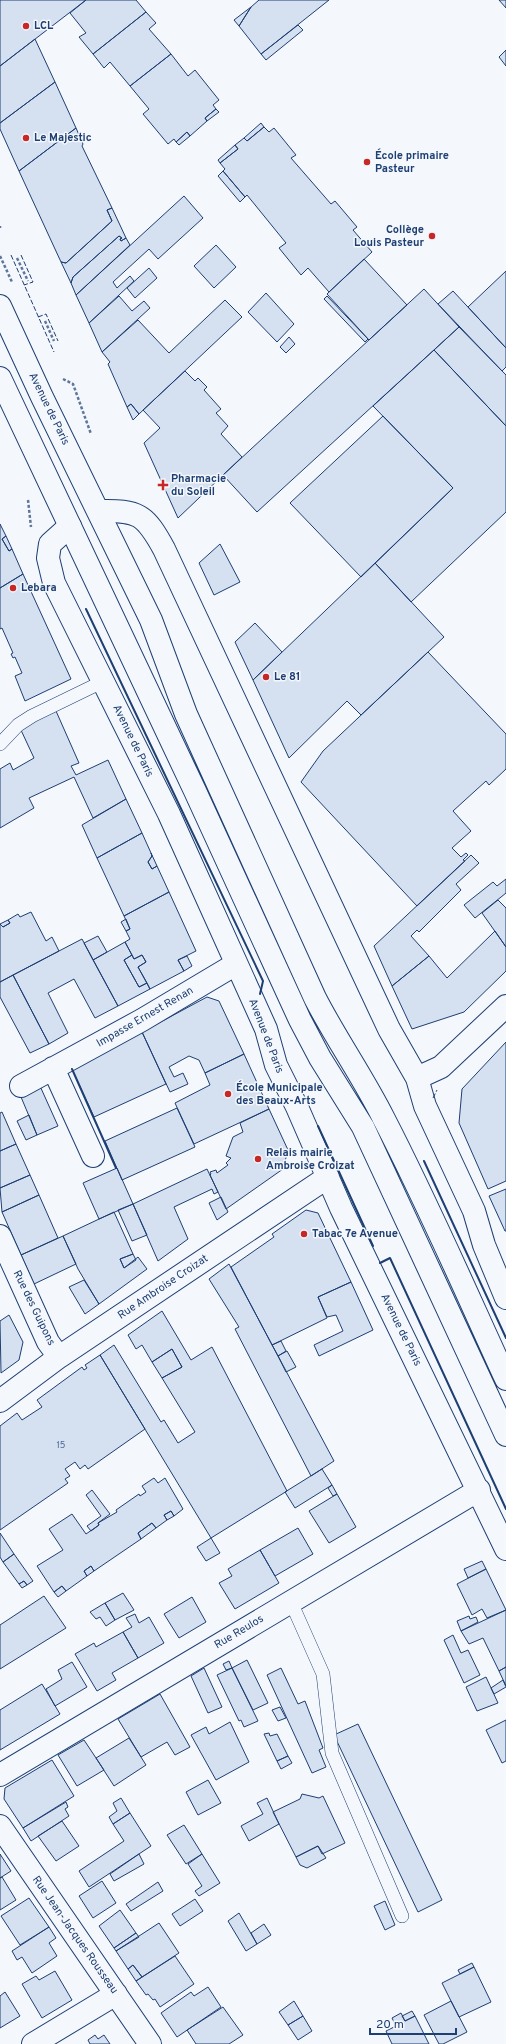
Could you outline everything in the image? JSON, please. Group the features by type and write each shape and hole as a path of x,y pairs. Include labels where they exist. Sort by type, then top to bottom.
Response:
{"main road":[{"name":"Avenue de Paris","path":"0,306 42,397 151,620 186,714 315,998 338,1042 369,1091 410,1170 506,1379"},
{"path":"0,378 195,791 300,1020 320,1058 363,1127 506,1436"},
{"name":"Avenue de Paris","path":"99,511 70,526 50,544 48,558 54,583 169,814 266,1029 276,1065 297,1107 328,1177 479,1490 506,1550"},
{"path":"99,511 125,511 137,515 155,532 389,1029 417,1078 425,1106 474,1211 484,1245 506,1298"},
{"name":"Impasse Ernest Renan","path":"20,1086 142,1020 236,964"},
{"path":"417,1078 441,1067 506,1006"},
{"path":"53,1068 93,1156"},
{"name":"Rue Ambroise Croizat","path":"0,1401 59,1357 328,1177"},
{"name":"Rue des Guipons","path":"0,1236 48,1342 59,1357"},
{"name":"Rue Reulos","path":"0,1774 479,1490"},
{"name":"Rue Jean-Jacques Rousseau","path":"0,1826 150,2044"},
{"path":"33,2044 116,1994"}],"lane":[{"path":"0,744 18,725 32,716 104,681"},
{"path":"291,1602 323,1674 332,1754 402,1916"}],"path":[{"path":"17,258 28,281"},
{"path":"45,321 54,342"}],"building":[{"name":"LCL","path":"0,0 86,0 0,66"},
{"path":"86,0 136,0 146,12 93,54 79,37 86,33 70,13"},
{"path":"259,0 329,0 261,54 239,26 251,7"},
{"path":"499,0 506,0 506,8"},
{"path":"251,7 239,26 234,20"},
{"path":"146,12 156,23 149,29 171,54 130,86 110,62 104,68 93,54"},
{"path":"298,25 303,30 266,60 261,54"},
{"path":"35,39 55,82 0,123 0,66"},
{"path":"506,50 506,66 499,57"},
{"path":"171,54 188,76 195,70 219,100 213,105 216,109 205,118 207,121 190,136 187,132 176,142 174,139 168,144 143,114 149,109 130,86"},
{"path":"55,82 76,128 19,171 0,129 0,123"},
{"path":"216,109 219,112 207,121 205,118"},
{"path":"261,123 264,127 247,141 244,138"},
{"path":"264,127 269,132 274,128 296,155 291,158 331,204 335,201 357,227 353,230 372,252 329,292 308,268 301,275 279,248 286,243 247,195 245,197 223,171 225,169 220,163 238,149 235,145 244,138 247,141"},
{"path":"76,128 83,144 82,146 112,208 107,210 112,221 66,263 61,262 19,171"},
{"path":"187,132 190,136 179,145 176,142"},
{"path":"235,145 238,149 220,163 218,160"},
{"path":"223,171 245,197 240,202 218,176"},
{"path":"184,196 203,218 158,259 149,249 113,282 117,288 130,276 134,281 89,323 76,295"},
{"path":"112,208 126,238 121,241 120,239 122,238 119,236 73,277 71,283 61,262 66,263 112,221 107,210"},
{"path":"119,236 122,238 120,239 121,241 126,238 130,245 76,295 71,283 73,277"},
{"path":"216,245 236,267 214,288 194,266"},
{"path":"364,259 407,305 369,340 327,294"},
{"path":"149,268 157,278 135,298 127,288"},
{"path":"506,271 506,348 468,307"},
{"path":"424,289 459,327 257,512 223,475"},
{"path":"453,291 506,348 506,367 502,371 438,304"},
{"path":"266,293 294,324 277,342 248,312"},
{"path":"119,296 132,311 144,301 150,308 102,352 89,323"},
{"path":"327,296 368,339 365,342 324,299"},
{"path":"225,300 242,317 139,414 131,404 127,407 108,364 110,362 102,352 138,320 169,353"},
{"path":"459,327 506,375 506,426 434,350"},
{"path":"289,337 295,344 286,353 280,347"},
{"path":"434,350 506,426 506,512 411,602 375,563 453,488 373,406"},
{"path":"185,371 195,381 198,378 207,387 204,390 221,409 216,413 228,426 221,434 242,457 178,518 144,443 160,428 143,410"},
{"path":"131,404 139,414 133,420 127,407"},
{"path":"383,416 453,488 361,577 290,503"},
{"path":"0,524 6,536 2,539 9,551 12,549 23,574 0,588"},
{"path":"6,536 12,549 9,551 2,539"},
{"path":"220,544 240,582 214,595 199,563"},
{"path":"375,563 444,637 361,715 347,701 289,758 253,680"},
{"path":"23,574 71,679 25,701 15,676 22,673 15,657 13,658 11,654 13,653 2,628 0,629 0,588"},
{"path":"255,623 282,652 253,680 235,642"},
{"path":"428,652 506,734 506,769 489,785 486,781 453,811 471,831 452,848 461,857 466,853 468,855 463,860 465,861 417,906 301,782 323,751"},
{"path":"56,711 79,763 71,766 76,775 108,760 126,799 93,818 74,777 29,798 34,808 0,828 0,769 10,763 13,770 34,758 20,728"},
{"path":"126,799 142,833 97,858 82,825"},
{"path":"142,833 152,856 148,862 152,869 157,866 169,892 124,916 97,858"},
{"path":"151,853 157,866 152,869 148,862 152,856"},
{"path":"471,855 479,863 456,884 461,890 419,932 417,930 411,936 429,956 392,986 374,946"},
{"path":"506,879 506,893 475,918 464,905 493,882 497,886"},
{"path":"169,892 196,951 178,960 184,971 150,989 138,967 146,962 142,955 134,959 125,942 130,939 126,931 130,929 124,916"},
{"path":"498,900 506,908 506,947 482,913"},
{"path":"31,912 46,941 52,937 59,951 0,982 0,924 3,927 10,923 8,920 18,914 20,917"},
{"path":"126,919 130,929 126,931 121,922"},
{"path":"8,920 10,923 3,927 0,924"},
{"path":"495,931 506,947 506,971 464,1012 412,1029 392,986 429,956 447,978"},
{"path":"98,936 107,952 93,960 84,943"},
{"path":"82,939 118,1006 95,1018 74,979 48,993 68,1033 49,1044 13,975"},
{"path":"125,942 132,955 124,960 139,987 147,983 150,989 118,1006 93,960"},
{"path":"132,955 134,959 142,955 146,962 138,967 147,983 139,987 124,960"},
{"path":"187,956 192,966 184,971 178,960"},
{"path":"13,975 49,1044 30,1053 0,997 0,982"},
{"path":"207,997 219,1001 244,1054 205,1073 199,1060 189,1056 169,1067 174,1077 183,1073 188,1084 170,1092 142,1032"},
{"path":"142,1032 166,1084 94,1117 72,1069"},
{"path":"506,1042 506,1181 488,1189 459,1123 462,1089"},
{"name":"École Municipale des Beaux-Arts","path":"244,1054 269,1109 194,1144 175,1103 210,1085 205,1073"},
{"path":"40,1086 58,1126 37,1135 21,1097"},
{"path":"177,1108 195,1147 122,1180 105,1141"},
{"name":"Relais mairie Ambroise Croizat","path":"269,1109 288,1150 283,1169 226,1209 210,1172 216,1170 217,1173 228,1165 226,1163 231,1158 226,1156 233,1137 243,1132 240,1123"},
{"path":"2,1112 16,1144 0,1151 0,1113"},
{"path":"29,1115 37,1135 26,1140 17,1121"},
{"path":"16,1144 30,1175 0,1188 0,1151"},
{"path":"117,1168 133,1204 99,1219 83,1183"},
{"path":"207,1169 218,1192 214,1194 212,1189 174,1207 188,1239 158,1261 133,1204"},
{"path":"30,1175 39,1195 2,1212 0,1188"},
{"path":"506,1189 506,1231 505,1231 489,1196"},
{"path":"39,1195 58,1238 21,1255 2,1212"},
{"path":"221,1197 228,1212 217,1220 209,1203"},
{"path":"133,1204 147,1235 132,1241 118,1210"},
{"path":"306,1210 318,1213 351,1282 318,1297 327,1318 272,1345 231,1267 274,1237 272,1234"},
{"path":"114,1212 133,1254 120,1259 124,1268 138,1257 147,1269 99,1304 78,1269 63,1236"},
{"path":"63,1236 76,1264 34,1284 21,1255"},
{"path":"133,1254 136,1260 124,1268 120,1259"},
{"path":"229,1264 334,1461 311,1476 235,1329 239,1327 209,1279"},
{"path":"84,1280 99,1304 85,1314 69,1287"},
{"path":"351,1282 373,1330 319,1356 314,1345 343,1331 336,1315 327,1317 318,1297"},
{"path":"162,1311 191,1360 212,1347 287,1491 211,1538 100,1355 114,1345 161,1422 164,1420 178,1443 195,1432 162,1378 182,1367 172,1349 152,1362 142,1345 136,1349 128,1335"},
{"path":"9,1315 23,1342 19,1360 1,1373 0,1321"},
{"path":"281,1341 286,1351 278,1356 272,1345"},
{"path":"172,1349 182,1367 162,1378 152,1362"},
{"path":"287,1351 296,1367 286,1372 278,1356"},
{"path":"100,1355 145,1429 88,1469 85,1465 80,1469 75,1462 65,1469 70,1476 65,1479 68,1483 0,1530 0,1426 17,1413 22,1420 42,1407 37,1400 82,1367 84,1370 87,1368 85,1365"},
{"path":"322,1469 332,1485 295,1508 285,1492"},
{"path":"154,1478 158,1483 165,1478 183,1509 174,1516 171,1511 164,1515 167,1520 156,1528 152,1523 138,1533 141,1539 94,1571 91,1566 84,1571 87,1576 66,1591 62,1586 54,1592 37,1566 63,1550 49,1529 72,1514 86,1534 99,1525 98,1523 117,1512 116,1510 139,1494 140,1496 146,1492 142,1486"},
{"path":"332,1485 337,1494 333,1496 328,1488"},
{"path":"92,1490 110,1514 98,1523 99,1525 91,1531 87,1526 101,1516 86,1495"},
{"path":"337,1494 356,1527 329,1543 309,1511"},
{"path":"171,1511 174,1516 167,1520 164,1515"},
{"path":"152,1523 156,1528 141,1539 138,1533"},
{"path":"298,1528 313,1554 275,1576 260,1550"},
{"path":"0,1533 14,1554 3,1562 0,1557"},
{"path":"211,1538 220,1553 206,1561 197,1547"},
{"path":"260,1550 279,1583 235,1609 219,1583 232,1576 228,1569"},
{"path":"14,1554 33,1581 27,1585 24,1581 19,1584 3,1562"},
{"path":"482,1561 486,1569 468,1578 464,1569"},
{"path":"91,1566 94,1571 87,1576 84,1571"},
{"path":"486,1569 506,1610 487,1618 482,1609 472,1615 457,1584"},
{"path":"24,1581 27,1585 22,1588 19,1584"},
{"path":"62,1586 66,1591 58,1597 54,1592"},
{"path":"123,1593 134,1610 115,1620 105,1603"},
{"path":"44,1596 66,1628 0,1669 0,1625"},
{"path":"192,1597 206,1622 179,1638 164,1614"},
{"path":"105,1603 115,1620 106,1626 100,1617 96,1619 90,1612"},
{"path":"506,1610 506,1667 499,1671 483,1638 469,1644 461,1631"},
{"path":"135,1614 139,1623 149,1617 164,1643 138,1658 123,1632 132,1627 126,1618"},
{"path":"469,1616 470,1619 476,1617 478,1622 461,1631 457,1621"},
{"path":"123,1632 138,1658 112,1673 116,1680 97,1691 75,1654 94,1643 96,1647"},
{"path":"453,1635 461,1653 468,1650 480,1675 464,1683 444,1640"},
{"path":"247,1660 268,1703 253,1710 232,1668"},
{"path":"229,1661 232,1668 226,1670 223,1664"},
{"path":"72,1662 87,1687 55,1706 46,1689 62,1679 58,1670"},
{"path":"506,1667 506,1686 499,1671"},
{"path":"204,1668 222,1707 208,1713 191,1676"},
{"path":"232,1668 258,1721 244,1727 241,1720 239,1721 217,1675"},
{"path":"281,1668 298,1704 305,1701 323,1748 319,1750 326,1767 312,1773 267,1675"},
{"path":"486,1677 498,1703 477,1711 466,1687"},
{"path":"503,1680 506,1687 494,1694 491,1688"},
{"path":"42,1684 60,1714 0,1750 0,1710"},
{"path":"160,1694 190,1747 175,1755 167,1742 141,1757 118,1719"},
{"path":"280,1707 286,1718 278,1721 272,1710"},
{"path":"506,1720 506,1761 502,1763 486,1730"},
{"path":"230,1722 249,1762 216,1780 191,1735 206,1727 209,1734"},
{"path":"358,1724 442,1900 418,1912 334,1735"},
{"path":"269,1733 270,1736 277,1734 288,1756 277,1761 264,1734"},
{"path":"129,1738 146,1765 114,1786 96,1758"},
{"path":"84,1740 104,1770 77,1786 58,1755"},
{"path":"288,1756 292,1763 281,1769 277,1761"},
{"path":"52,1760 74,1796 23,1828 4,1799 5,1788"},
{"path":"208,1780 221,1803 198,1815 186,1792"},
{"path":"302,1794 319,1798 323,1796 345,1843 322,1854 318,1846 296,1857 273,1812 300,1799"},
{"path":"121,1798 130,1813 113,1824 109,1817 117,1811 113,1803"},
{"path":"267,1798 279,1824 249,1841 241,1826 263,1814 257,1803"},
{"path":"66,1802 68,1807 65,1809 69,1816 31,1841 23,1828"},
{"path":"130,1813 151,1846 89,1887 79,1871 124,1841 113,1824"},
{"path":"62,1821 79,1846 56,1861 38,1836"},
{"path":"184,1825 202,1854 186,1864 167,1835"},
{"path":"318,1846 326,1858 307,1868 300,1865 296,1857"},
{"path":"0,1854 11,1871 0,1878"},
{"path":"139,1854 144,1864 114,1881 110,1874"},
{"path":"202,1854 220,1883 199,1896 195,1891 202,1886 188,1864"},
{"path":"2,1877 16,1900 0,1910 0,1878"},
{"path":"102,1881 116,1903 93,1918 79,1896"},
{"path":"158,1882 163,1891 131,1911 126,1904"},
{"path":"29,1898 49,1927 20,1945 1,1916"},
{"path":"195,1899 203,1911 180,1926 172,1914"},
{"path":"385,1901 395,1925 385,1930 374,1906"},
{"path":"120,1910 136,1933 114,1948 99,1926"},
{"path":"239,1913 257,1944 246,1951 228,1921"},
{"path":"159,1923 179,1953 142,1977 133,1965 128,1969 116,1951"},
{"path":"264,1924 271,1935 257,1944 251,1933"},
{"path":"49,1927 56,1938 49,1943 57,1956 32,1973 22,1957 17,1960 12,1951"},
{"path":"136,1933 139,1937 116,1951 114,1948"},
{"path":"175,1956 194,1984 160,2007 155,1999 153,2000 148,1994 146,1995 136,1981"},
{"path":"472,1963 474,1967 460,1974 458,1970"},
{"path":"133,1965 142,1977 136,1981 128,1969"},
{"path":"474,1967 491,2002 459,2017 442,1983"},
{"path":"55,1971 72,2000 42,2018 22,1984 36,1976 39,1980"},
{"path":"208,1987 221,2007 177,2037 161,2013 191,1992 194,1996"},
{"path":"5,1992 20,2016 0,2028 0,1996"},
{"path":"294,2001 303,2016 288,2025 279,2012"},
{"path":"451,2001 467,2032 443,2044 439,2044 424,2015"},
{"path":"223,2007 243,2035 229,2044 196,2044 187,2030"},
{"path":"412,2011 415,2016 405,2021 402,2016"},
{"path":"401,2013 405,2021 415,2016 429,2044 392,2044 386,2031 396,2026 392,2018"},
{"path":"303,2016 312,2031 298,2040 288,2025"},
{"path":"95,2035 98,2039 104,2035 110,2044 90,2044 88,2040"}],"fence":[{"path":"11,255 54,352"},
{"path":"21,255 33,282 24,285"},
{"path":"38,317 46,314 58,341"},
{"path":"433,1098 437,1090"}],"wall":[{"path":"86,609 263,981 260,994"},
{"path":"72,1069 116,1168"},
{"path":"318,1126 373,1246"},
{"path":"424,1161 506,1338"},
{"path":"380,1263 390,1258 506,1509"}],"place":[{"name":"LCL","path":"26,26"},
{"name":"Le Majestic","path":"26,138"},
{"name":"École primaire Pasteur","path":"367,162"},
{"name":"Collège Louis Pasteur","path":"432,236"},
{"name":"Pharmacie du Soleil","path":"163,485"},
{"name":"Lebara","path":"13,588"},
{"name":"Le 81","path":"266,677"},
{"name":"École Municipale des Beaux-Arts","path":"228,1094"},
{"name":"Relais mairie Ambroise Croizat","path":"258,1159"},
{"name":"Tabac 7e Avenue","path":"304,1234"}]}
